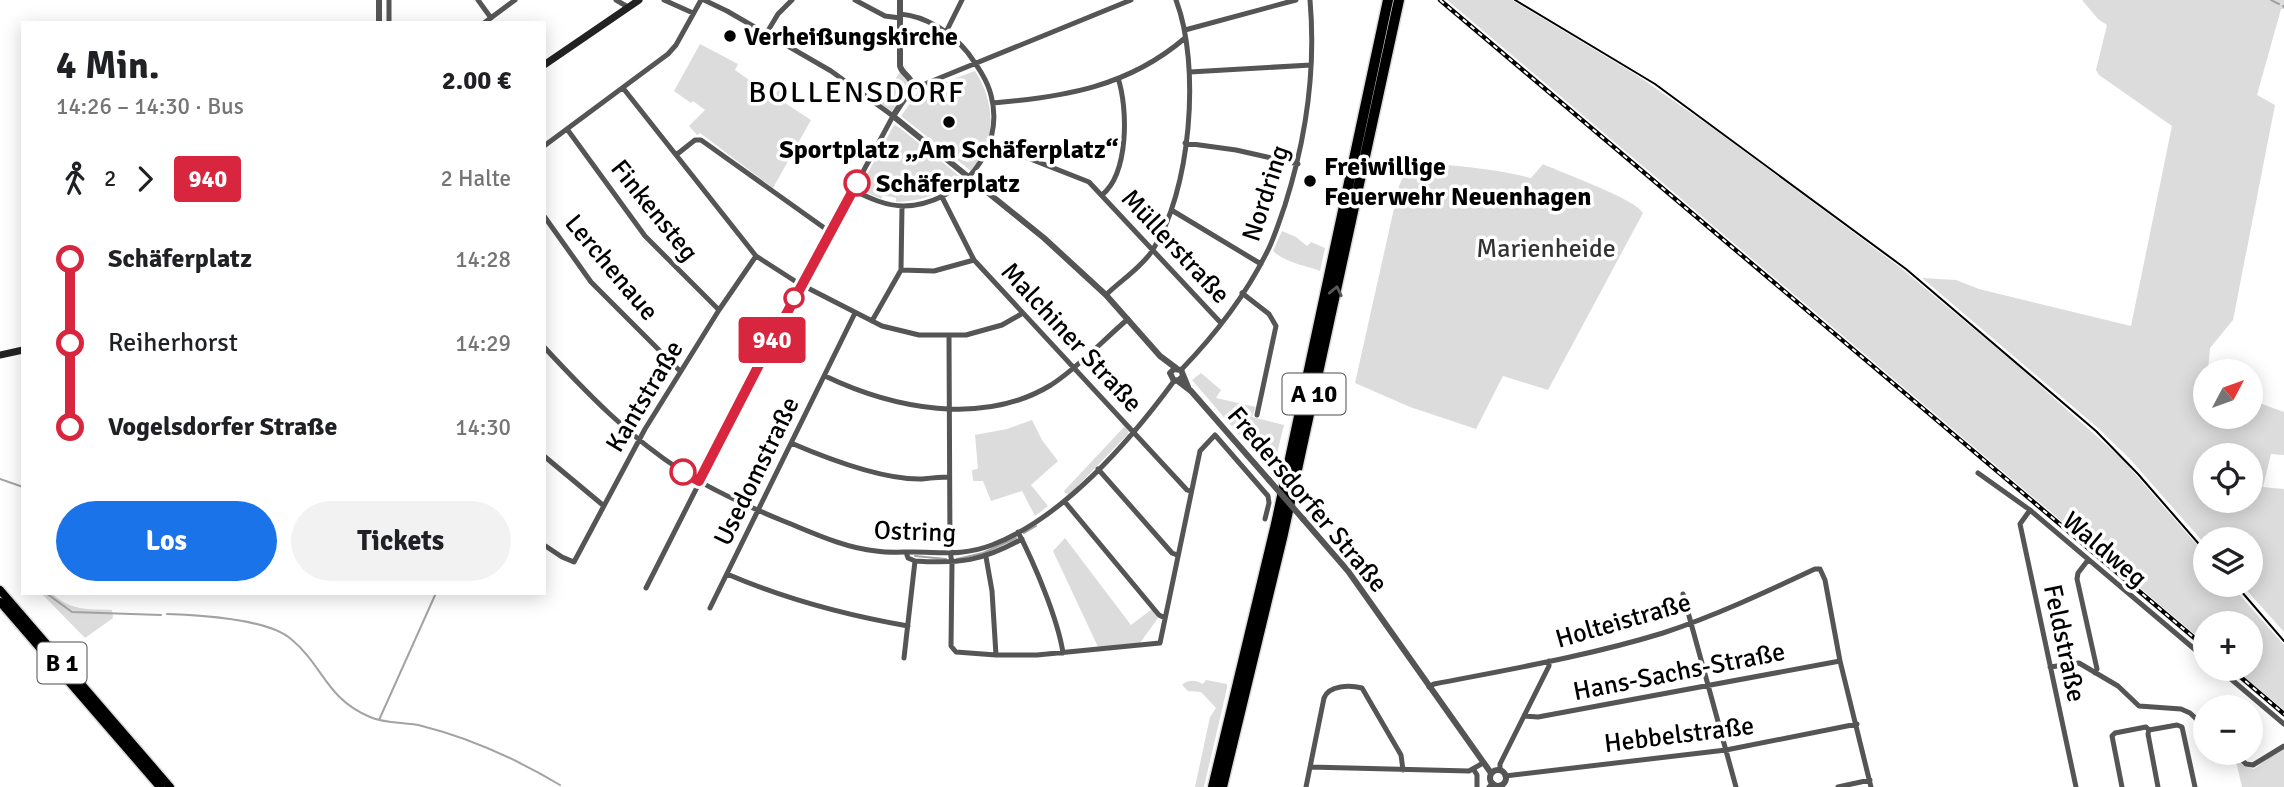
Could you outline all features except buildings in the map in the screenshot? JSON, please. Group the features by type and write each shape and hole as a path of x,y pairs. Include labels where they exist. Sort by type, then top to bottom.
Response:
{"highway":[{"name":"A 10","path":"1213,787 1279,511 1388,0"},
{"name":"A 10","path":"1222,787 1283,534 1399,0"}],"main road":[{"path":"546,64 639,0"},
{"path":"0,355 21,350"},
{"name":"B 1","path":"0,590 170,787"},
{"name":"B 1","path":"0,602 160,787"}],"street":[{"path":"379,0 379,21"},
{"path":"389,0 389,21"},
{"path":"478,0 491,18"},
{"path":"487,21 515,0"},
{"path":"616,0 628,7"},
{"path":"664,0 693,13"},
{"path":"546,145 672,50 702,0 838,75 893,116"},
{"path":"766,34 778,14 792,0"},
{"path":"853,190 878,201 902,206 942,197 969,177 984,157 990,143 993,103 988,86 975,64 959,43 946,32 920,18 885,16 855,0"},
{"path":"646,588 830,232 893,116 913,86 912,80 900,66 900,0"},
{"path":"946,32 962,0"},
{"path":"913,86 920,86 1131,0"},
{"path":"1106,295 1153,250 1173,211 1185,143 1190,72 1185,30 1176,0"},
{"path":"1185,30 1296,0"},
{"name":"Nordring","path":"1176,375 1242,293 1274,238 1298,164 1311,65 1310,0"},
{"path":"1107,1 1110,9"},
{"path":"993,103 1069,95 1118,78 1166,53 1185,38"},
{"path":"1190,72 1311,65"},
{"path":"1102,195 1114,178 1124,138 1124,104 1118,78"},
{"path":"623,88 756,256 802,285 872,321 908,334 949,337 988,330 1023,313"},
{"name":"Fredersdorfer Straße","path":"893,116 1044,238 1128,319 1349,572 1499,782"},
{"name":"Finkensteg","path":"567,129 645,236 719,310"},
{"path":"676,155 695,140 701,140 830,232"},
{"name":"Müllerstraße","path":"990,143 1089,182 1220,322"},
{"path":"1185,143 1298,164"},
{"name":"Malchiner Straße","path":"942,197 974,260 1190,491"},
{"path":"872,321 901,270 902,206"},
{"path":"1173,211 1261,264"},
{"name":"Lerchenaue","path":"546,219 591,282 680,371"},
{"name":"Kantstraße","path":"546,546 573,562 680,371 756,256"},
{"path":"901,270 934,271 974,260"},
{"path":"1242,293 1269,314 1276,326 1257,415"},
{"name":"Usedomstraße","path":"710,608 855,313"},
{"path":"824,376 885,400 918,406 991,406 1018,400 1049,386 1074,368 1128,319"},
{"path":"949,337 953,649 956,652 996,655 1063,653 1158,644 1200,451 1215,436 1268,496 1265,519"},
{"name":"Ostring","path":"546,349 607,411 679,469 758,510 851,545 877,551 951,554 973,551 992,545 1018,531 1065,502 1132,432 1176,375"},
{"path":"791,443 830,459 868,470 917,478 950,477"},
{"path":"546,458 604,506"},
{"path":"1098,469 1172,553 1177,555"},
{"name":"Waldweg","path":"1978,473 2030,510 2193,648"},
{"path":"1065,502 1159,615 1165,618"},
{"name":"Feldstraße","path":"2030,510 2020,524 2076,787"},
{"path":"1018,531 1063,653"},
{"name":"Ostring","path":"915,561 952,564 985,556 1022,539"},
{"path":"904,658 915,561 908,558 906,552"},
{"path":"985,556 992,591 996,655"},
{"path":"2088,559 2077,579 2097,669 2095,673"},
{"name":"Holteistraße","path":"1429,687 1623,645 1690,623 1815,569 1820,569 1825,580 1840,661"},
{"path":"727,574 822,608 908,626"},
{"path":"1683,594 1736,787"},
{"path":"1499,782 1501,763 1549,666 1549,661"},
{"path":"1838,787 1870,784 1840,661"},
{"name":"Hans-Sachs-Straße","path":"1524,716 1538,717 1840,661"},
{"path":"2050,667 2075,662 2084,665 2118,687 2142,708 2181,709 2193,716"},
{"path":"2233,681 2284,724"},
{"path":"1306,787 1326,692 1331,689 1354,686 1362,688 1401,755 1403,770"},
{"name":"Hebbelstraße","path":"1499,782 1726,750 1857,724"},
{"path":"2122,787 2112,736 2115,733 2177,725 2182,727 2195,787"},
{"path":"2147,729 2158,785"},
{"path":"2263,759 2284,746"},
{"path":"1310,767 1474,770 1483,763"},
{"path":"1474,770 1477,787"}],"green space":[{"path":"1447,0 1512,0 1638,76 1901,268 2019,367 2122,459 2193,540 2193,597 2242,597 2254,611 2193,611 2193,633"},
{"path":"2082,0 2284,0 2284,9 2281,9 2257,95 2275,105 2233,320 2210,348 2209,359 2193,359 2193,429 2263,429 2263,404 2284,412 2284,455 2271,454 2263,487 2284,489 2284,632 2253,597 2263,597 2263,527 2193,527 2193,530 2129,458 2098,428 1922,278 1956,280 1979,289 2131,326 2172,126 2099,75 2096,70 2107,25 2098,19"},
{"path":"700,44 738,64 735,70 770,95 793,83 794,87 785,103 811,120 773,188 700,133 697,135 689,126 705,110 674,91"},
{"name":"Sportplatz „Am Schäferplatz“","path":"975,71 987,95 991,122 986,148 971,171 901,116 918,92"},
{"name":"Schäferplatz","path":"900,72 909,80 911,87 891,112 882,105 881,100"},
{"path":"894,125 962,178 931,196 906,201 896,202 896,198 883,195 881,199 859,189"},
{"name":"Marienheide","path":"1416,162 1489,170 1531,178 1543,164 1613,194 1643,213 1548,390 1503,376 1476,429 1410,407 1355,383 1399,186 1407,168"},
{"path":"1282,231 1307,246 1311,242 1325,248 1320,271 1289,261 1273,251"},
{"path":"1201,373 1221,390 1216,398 1256,407 1252,417 1284,425 1273,469 1266,466 1192,380"},
{"path":"1118,418 1129,430 1128,434 1069,495 1065,493 1124,427"},
{"path":"1032,420 1042,440 1058,461 1031,485 1048,506 1035,516 1022,491 991,501 983,481 973,481 972,470 978,469 975,435 1007,429"},
{"path":"1065,538 1131,625 1152,609 1158,618 1140,643 1098,647 1053,551"},
{"path":"43,595 54,595 65,603 80,608 112,610 113,618 85,638"},
{"path":"2263,621 2284,645 2284,710 2249,681 2263,681"},
{"path":"1206,680 1227,684 1227,688 1204,787 1195,787 1210,717 1216,708 1201,692 1188,691 1182,685 1192,681 1203,684"},
{"path":"2284,746 2284,787 2242,787 2237,765 2254,769 2263,765 2263,762"}],"waterway":[{"path":"2271,0 2279,4"},
{"path":"0,479 21,486"},
{"path":"1024,533 1036,526"},
{"path":"957,559 983,553 1016,538"},
{"path":"915,556 946,559"},
{"path":"49,595 72,612 161,615"},
{"path":"379,720 435,595"},
{"path":"167,614 232,619 280,632 302,649 334,691 355,710 376,719 422,726 476,743 560,785"}],"tram line":[{"path":"1515,0 1655,84 1906,269 2096,431 2193,537"},
{"path":"2246,597 2284,641"}],"railway":[{"path":"1440,0 2193,637"},
{"path":"2245,681 2284,714"}],"bus line":[{"name":"940","path":"683,472 699,481 857,183"}],"place":[{"name":"Verheißungskirche","path":"730,36"},
{"name":"Sportplatz „Am Schäferplatz“","path":"949,122"},
{"name":"Freiwillige Feuerwehr Neuenhagen","path":"1310,181"},
{"name":"Schäferplatz","path":"857,183"}],"district":[{"name":"BOLLENSDORF","path":"857,92"}]}
